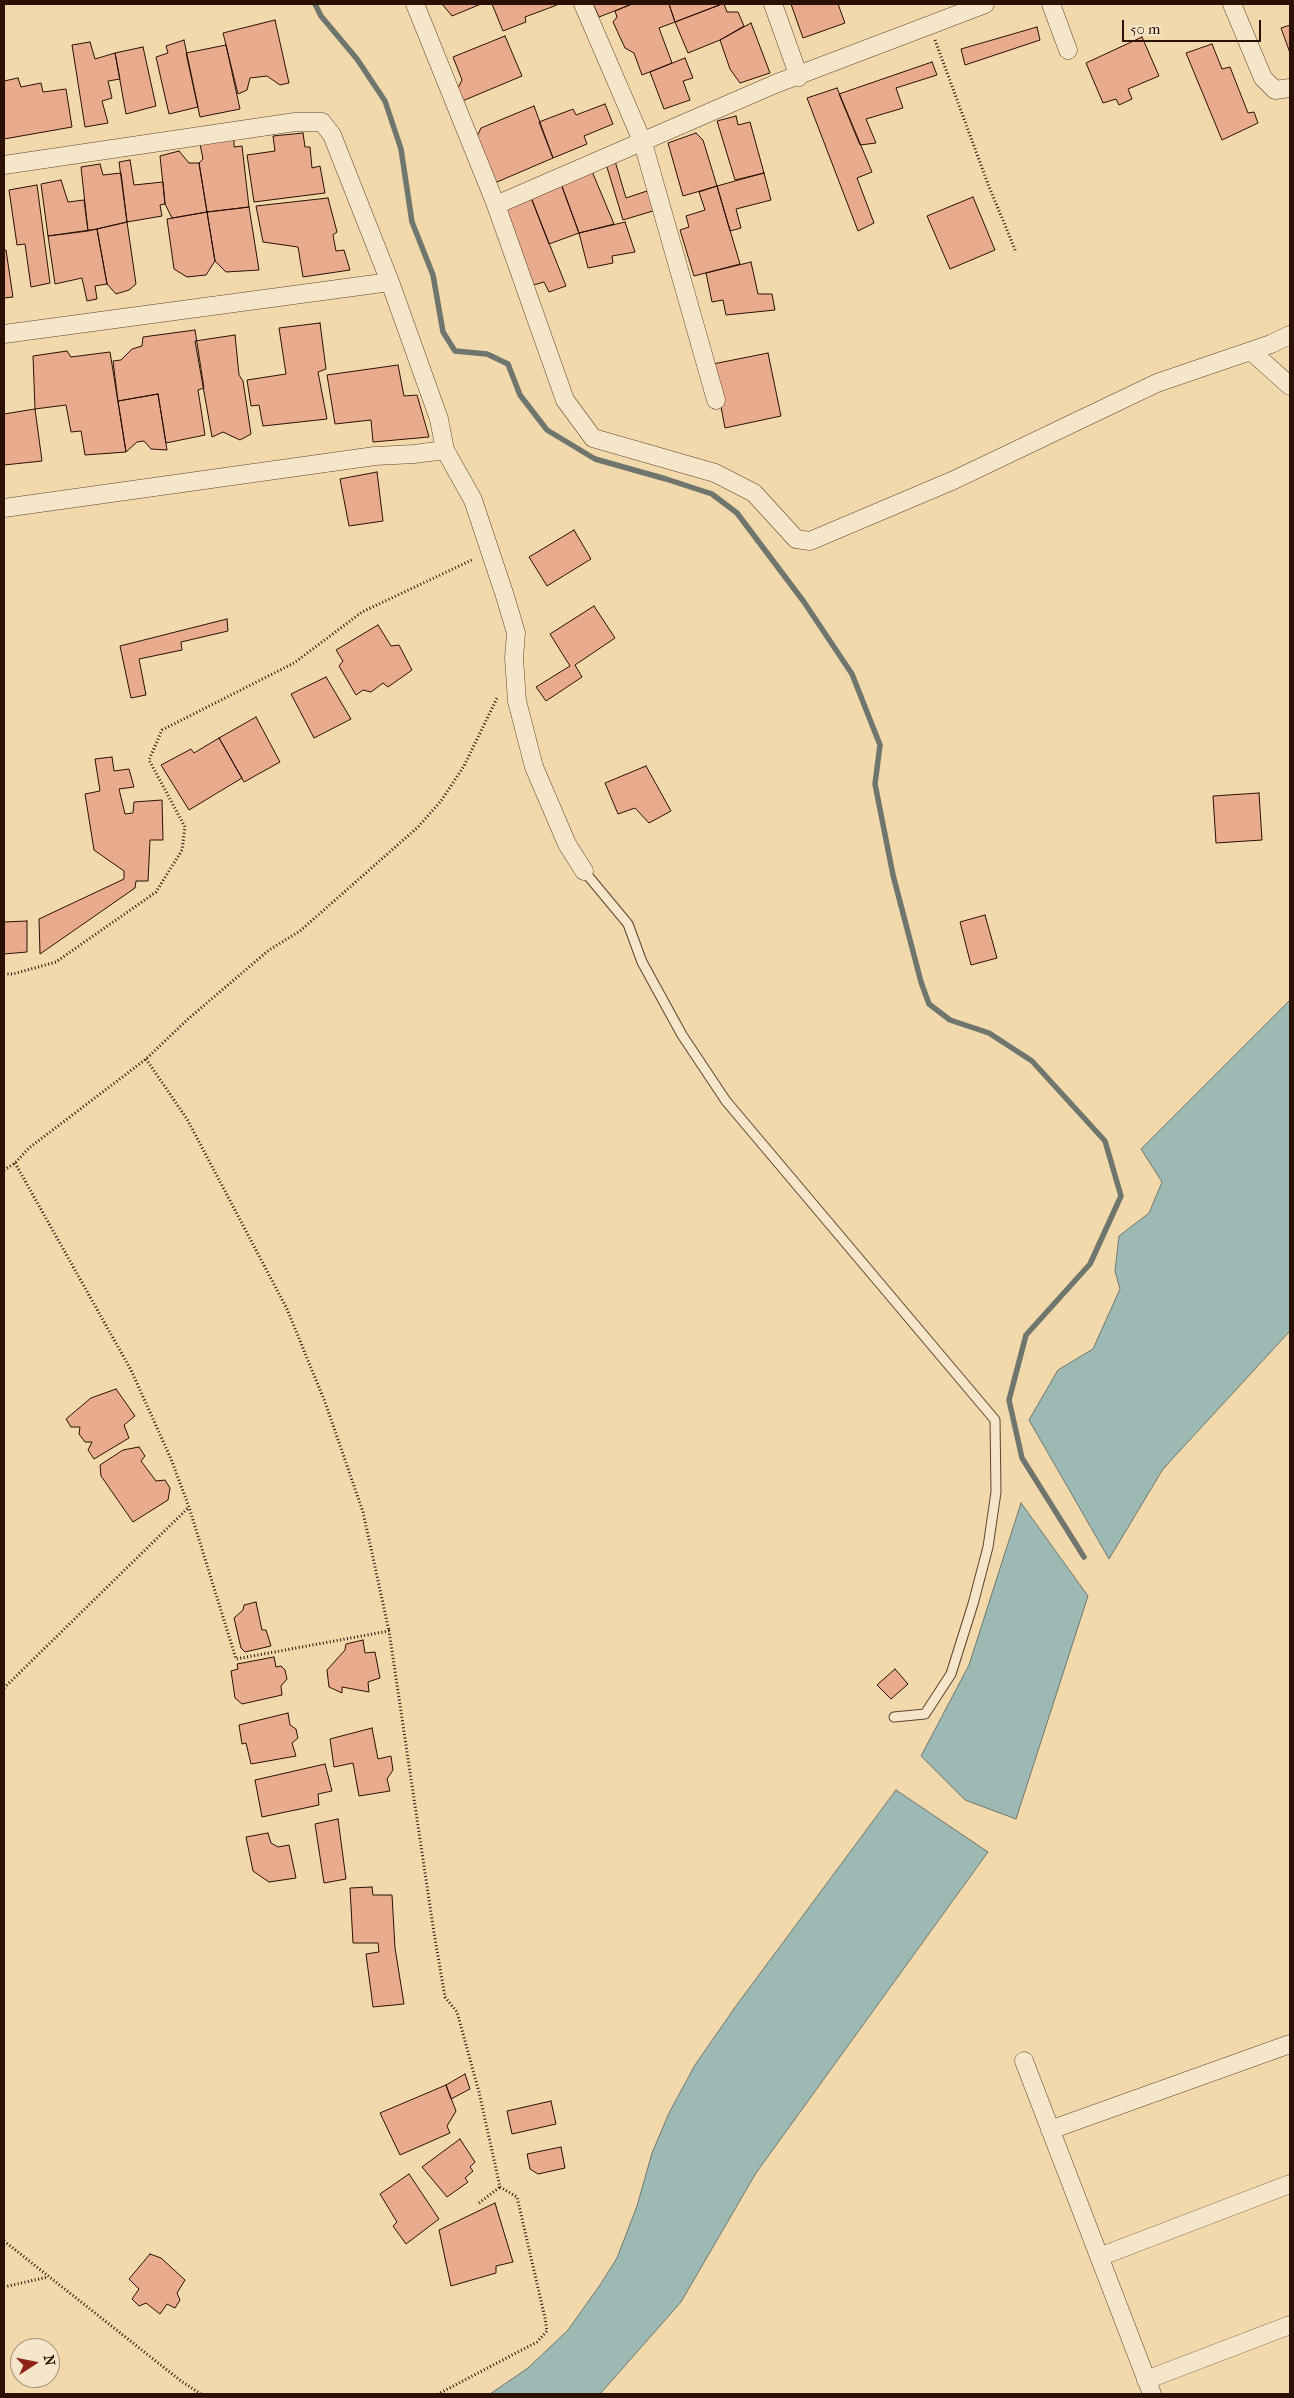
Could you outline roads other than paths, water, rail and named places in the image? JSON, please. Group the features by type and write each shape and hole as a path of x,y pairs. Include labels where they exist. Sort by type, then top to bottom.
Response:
{"street":[{"path":"415,4 496,205 565,400 593,438 715,473 754,493 796,539 810,541 954,480 1157,383 1251,351 1290,335"},
{"path":"583,4 643,143 716,400"},
{"path":"773,4 799,77"},
{"path":"496,205 643,143 775,84 799,77 930,24 986,4"},
{"path":"1051,4 1068,50"},
{"path":"1232,4 1263,78 1275,90 1290,88"},
{"path":"4,165 294,122 322,122 332,136 390,282 439,419 445,450 473,500 516,633 514,658 517,701 534,767 567,844 584,871"},
{"path":"4,334 390,282"},
{"path":"1251,351 1290,386"},
{"path":"4,508 375,456 445,450"},
{"path":"1050,2130 1290,2044"},
{"path":"1024,2061 1149,2387 1290,2325"},
{"path":"1099,2257 1290,2184"}],"lane":[{"path":"584,871 628,924 642,962 682,1035 726,1101 995,1420 996,1492 988,1547 973,1604 950,1674 925,1714 894,1717"}],"water":[{"path":"1290,1000 1290,1331 1163,1469 1109,1559 1029,1420 1058,1370 1093,1349 1120,1289 1115,1271 1119,1236 1149,1213 1162,1182 1141,1149"},
{"path":"1021,1503 1088,1596 1016,1819 965,1800 921,1756 969,1665"},
{"path":"896,1790 988,1852 756,2173 681,2302 600,2394 490,2394 528,2368 568,2330 600,2285 617,2258 637,2206 652,2153 669,2113 695,2065 736,2006"}],"waterway":[{"path":"315,4 321,16 357,59 385,101 401,149 412,222 433,275 443,332 455,351 487,354 508,364 520,395 547,430 595,459 712,494 737,513 804,602 852,674 880,745 875,784 893,875 921,982 929,1004 950,1020 989,1033 1032,1061 1105,1141 1121,1196 1090,1264 1026,1335 1009,1400 1022,1458 1084,1557"}]}
